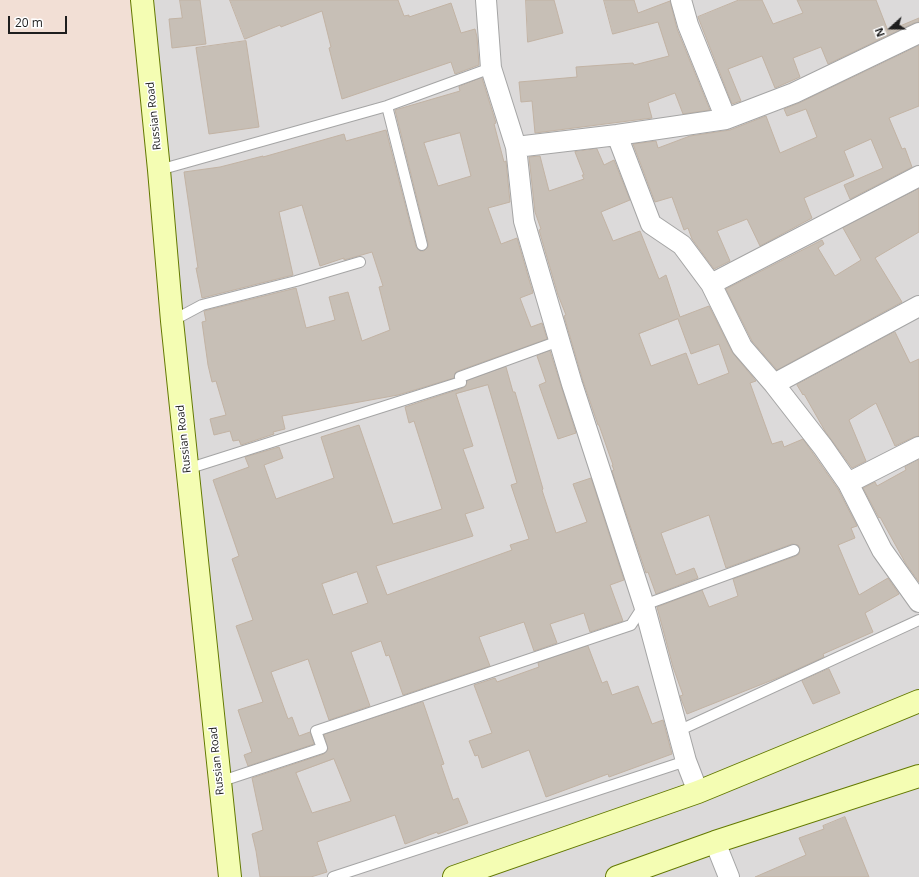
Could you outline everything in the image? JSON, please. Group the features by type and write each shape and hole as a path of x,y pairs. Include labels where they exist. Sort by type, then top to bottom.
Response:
{"main road":[{"name":"Russian Road","path":"142,0 172,321 230,877"},
{"path":"454,877 698,792 919,701"},
{"path":"617,877 715,842 919,776"}],"street":[{"path":"486,0 491,68 516,147 524,221 572,384 644,605 686,761 698,792"},
{"path":"681,0 688,25 726,119"},
{"path":"516,147 617,135 726,119 794,93 919,33"},
{"path":"617,135 651,224 682,245 711,284 742,347 774,384 823,447 848,483 882,550 917,596"},
{"path":"711,284 919,176"},
{"path":"774,384 919,306"},
{"path":"848,483 919,447"},
{"path":"715,842 729,877"}],"lane":[{"path":"159,170 387,106 491,68"},
{"path":"387,106 422,245"},
{"path":"172,321 202,305 296,281 360,262"},
{"path":"187,468 461,382 460,377 559,341"},
{"path":"219,782 322,748 316,731 632,625 644,605 794,550"},
{"path":"678,731 919,620"},
{"path":"333,877 686,761"}],"shaded area":[{"path":"0,0 142,0 230,877 0,877"},
{"path":"142,0 919,0 919,877 230,877"}],"building":[{"path":"180,0 200,0 206,44 172,48 169,19 182,18"},
{"path":"230,0 398,0 404,16 409,15 409,17 451,3 461,33 475,29 479,65 455,74 451,62 342,99 329,48 331,47 322,11 245,39"},
{"path":"526,0 554,0 563,33 528,42"},
{"path":"604,0 634,0 638,13 670,1 677,29 710,110 683,114 675,93 648,103 652,118 535,133 532,101 521,102 519,82 577,77 576,67 633,63 634,65 669,56 658,22 613,34"},
{"path":"739,0 762,0 773,24 803,13 797,0 876,0 888,31 919,18 919,22 828,64 821,47 793,58 800,77 775,88 762,56 728,69 741,101 732,104 698,17"},
{"path":"246,41 259,127 209,134 196,48"},
{"path":"919,46 919,106 889,118 902,149 905,148 912,167 850,199 844,185 883,168 871,139 844,151 854,176 804,198 812,218 760,246 747,219 717,231 730,261 714,269 692,239 688,228 684,230 672,197 655,202 633,144 656,141 658,148 690,136 730,130 766,116 780,153 817,137 806,109 787,116 784,109"},
{"path":"482,78 496,123 494,124 504,162 506,161 510,202 488,208 501,244 517,238 533,293 520,298 531,327 542,323 547,339 458,371 455,373 454,378 398,395 282,416 285,429 273,432 274,434 241,445 239,440 233,441 230,431 214,435 210,419 226,415 216,381 212,382 208,365 202,322 206,321 204,311 296,288 306,328 335,320 329,297 348,292 362,341 390,330 379,287 383,286 372,252 344,260 344,258 320,266 302,205 279,212 293,275 202,298 196,268 198,268 184,172 220,167 263,157 344,134 346,141 386,130 416,247 420,251 424,251 428,247 428,243 395,110 460,91 459,87","holes":["460,133 471,176 438,186 424,143"]},
{"path":"597,149 604,165 614,160 630,200 601,212 613,241 640,231 659,279 666,275 680,317 709,306 732,352 756,381 750,383 772,444 782,441 784,447 803,439 838,489 857,526 851,528 855,538 838,545 859,595 888,578 899,594 865,613 873,632 823,654 824,657 780,677 687,714 680,696 683,695 673,667 657,607 702,590 709,607 738,596 733,579 796,556 799,554 800,548 798,545 792,544 726,568 709,515 661,533 676,575 694,568 698,578 656,594 648,572 646,573 612,471 614,470 613,465 583,381 564,316 566,315 558,295 539,230 541,229 535,212 529,157 540,156 549,191 584,179 582,175 584,175 575,152","holes":["678,319 691,354 719,344 729,373 698,385 686,353 651,366 639,334"]},
{"path":"919,189 919,232 875,258 902,302 777,370 752,341 726,289 822,240 824,244 818,248 835,276 861,260 843,228"},
{"path":"895,332 910,363 919,359 919,436 895,446 876,403 849,420 866,461 852,468 825,431 804,394 803,395 797,385"},
{"path":"550,351 576,433 558,439 539,385 546,382 537,356"},
{"path":"506,367 513,392 515,392 543,489 542,490 556,533 587,522 573,484 591,478 624,580 610,585 623,621 590,632 584,613 550,624 557,643 534,651 524,622 479,637 490,666 403,695 389,655 386,656 381,641 351,652 370,706 329,720 308,659 271,672 288,719 292,717 299,736 310,732 314,744 248,766 244,755 252,752 238,710 263,702 236,626 253,620 232,559 239,556 213,480 249,467 245,457 279,447 283,458 264,465 276,499 334,478 321,437 359,425 393,524 442,509 414,421 409,423 405,407 463,388 466,386 467,381","holes":["488,385 517,483 511,485 529,539 510,545 512,550 387,595 376,566 473,536 465,514 484,508 463,449 473,446 456,394","357,572 368,603 333,615 322,584"]},
{"path":"919,460 919,582 906,564 863,488 875,482 877,486 906,470 905,467"},
{"path":"588,646 602,683 607,681 612,695 638,686 652,724 663,720 672,754 609,777 608,774 546,797 529,750 482,768 478,755 475,756 469,741 492,733 474,685 495,678 497,682 539,667 538,663"},
{"path":"829,669 840,693 813,704 802,681"},
{"path":"423,702 444,764 441,765 453,800 458,798 468,823 438,834 437,832 405,844 395,815 317,842 327,872 311,877 260,877 252,834 263,830 252,778 324,754 328,749 324,735","holes":["334,759 351,801 312,813 296,773"]},
{"path":"845,817 869,877 755,877 806,855 799,838 824,829 823,826"}]}
